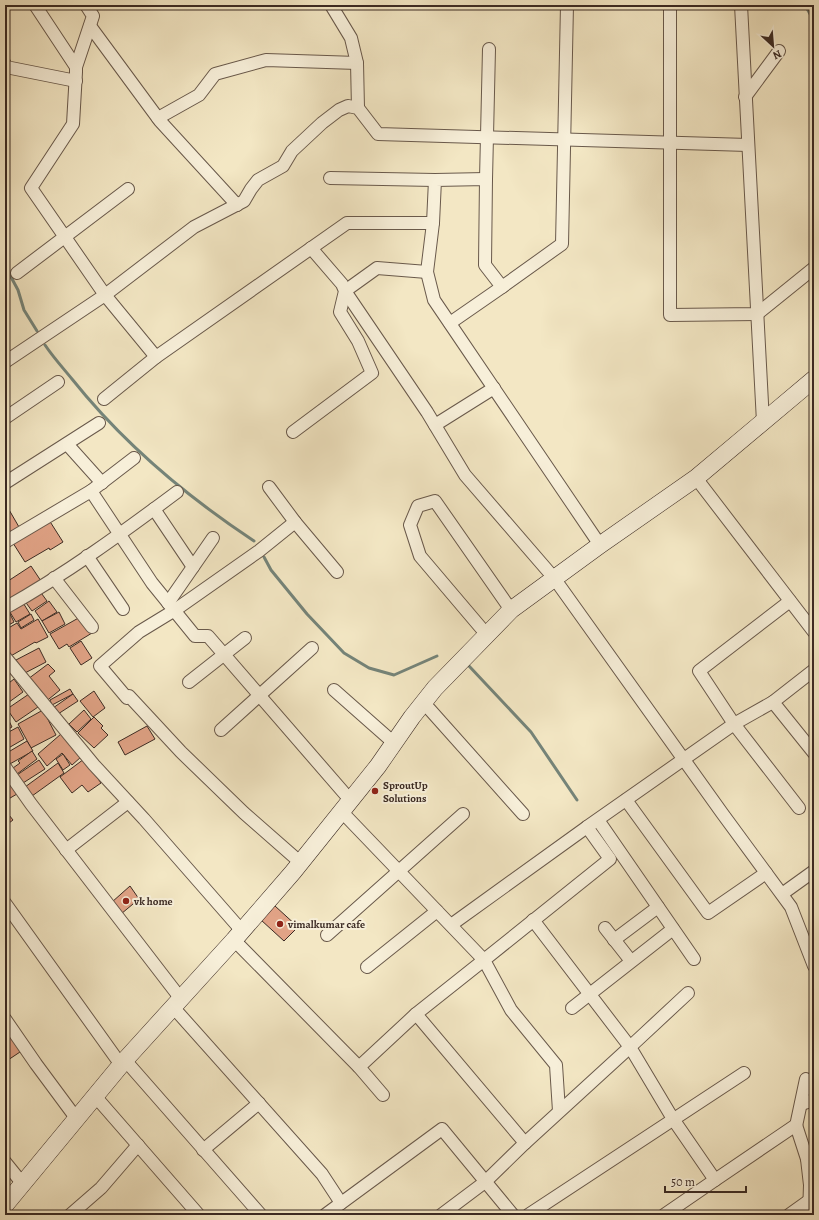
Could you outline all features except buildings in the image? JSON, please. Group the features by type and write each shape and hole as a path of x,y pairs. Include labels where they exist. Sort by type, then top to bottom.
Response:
{"main road":[{"path":"5,1205 123,1063 238,936 301,863 346,807 435,688 511,610 600,544 696,478 814,379"}],"street":[{"path":"35,5 76,67"},
{"path":"331,5 351,38 357,63 358,108 378,134 748,145"},
{"path":"450,323 562,244 567,5"},
{"path":"670,5 670,315 757,314 814,268"},
{"path":"741,5 763,422"},
{"path":"90,7 93,16 76,67 73,124 31,188 64,238 105,294 156,357"},
{"path":"90,26 158,118 237,205"},
{"path":"489,49 485,265 502,287"},
{"path":"745,97 779,51"},
{"path":"158,118 199,95 215,74 266,60 357,63"},
{"path":"5,64 6,67 76,81"},
{"path":"5,362 105,294 194,227 244,201 250,189 258,180 282,166 292,151 322,123 339,110 348,106 358,108"},
{"path":"330,178 436,180 486,179"},
{"path":"436,180 433,223 427,272 434,300 600,544"},
{"path":"17,273 128,190"},
{"path":"104,399 156,357 347,223 433,223"},
{"path":"311,248 342,284 345,291 435,425 465,475 554,578 683,759 782,894 791,907 814,966"},
{"path":"293,432 372,373 358,341 340,312 345,291 377,268 427,272"},
{"path":"5,418 58,382"},
{"path":"435,425 494,388"},
{"path":"5,483 99,423"},
{"path":"67,444 102,483"},
{"path":"5,542 91,491 134,458"},
{"path":"696,478 814,632"},
{"path":"269,488 337,572"},
{"path":"91,491 152,583 194,636 208,636 260,695 346,807 399,871 484,960 510,1010 556,1065 559,1111"},
{"path":"7,603 54,578 121,535 178,492"},
{"path":"487,635 420,556 410,525 418,506 435,501 511,610"},
{"path":"154,509 193,567"},
{"path":"295,522 259,551 171,607 139,632 100,666 127,698 129,696 181,752 244,813 301,863"},
{"path":"171,607 193,567 213,538"},
{"path":"87,556 123,609"},
{"path":"54,578 92,627"},
{"path":"790,601 699,671 734,724 799,808"},
{"path":"189,682 245,638"},
{"path":"221,730 312,648"},
{"path":"5,658 94,765 128,802 238,936 383,1095"},
{"path":"451,925 683,759 734,724 773,702 814,670"},
{"path":"334,690 394,743"},
{"path":"773,702 814,753"},
{"path":"424,703 523,814"},
{"path":"5,767 177,1003 259,1103 322,1174 342,1203"},
{"path":"626,800 708,913 766,873"},
{"path":"66,850 128,802"},
{"path":"327,935 464,814"},
{"path":"598,820 694,959"},
{"path":"359,1067 416,1014 610,859 587,827"},
{"path":"782,894 814,871"},
{"path":"5,903 123,1063 261,1215"},
{"path":"614,940 658,907"},
{"path":"367,966 437,911"},
{"path":"533,920 630,1047 673,1119 715,1180"},
{"path":"605,928 631,961"},
{"path":"572,1008 673,929"},
{"path":"441,1215 485,1182 559,1111 688,993"},
{"path":"416,1014 525,1143"},
{"path":"5,1018 36,1064 76,1118"},
{"path":"528,1215 744,1073"},
{"path":"806,1079 796,1126 810,1157 811,1192 809,1215"},
{"path":"95,1096 198,1215"},
{"path":"801,1104 814,1100"},
{"path":"203,1150 259,1103"},
{"path":"664,1215 796,1126"},
{"path":"326,1215 442,1129 513,1215"},
{"path":"70,1215 102,1188 138,1145"},
{"path":"5,1162 22,1183"},
{"path":"789,1215 811,1192"}],"waterway":[{"path":"805,5 814,21"},
{"path":"5,270 11,277 18,290 24,310 37,331"},
{"path":"45,345 112,425 134,447 204,506 254,541"},
{"path":"264,557 271,570 307,614 344,653 369,668 394,675 437,656"},
{"path":"469,666 531,732 577,800"}],"place":[{"name":"SproutUp Solutions","path":"375,791"},
{"name":"vk home","path":"126,901"},
{"name":"vimalkumar cafe","path":"280,924"}]}
